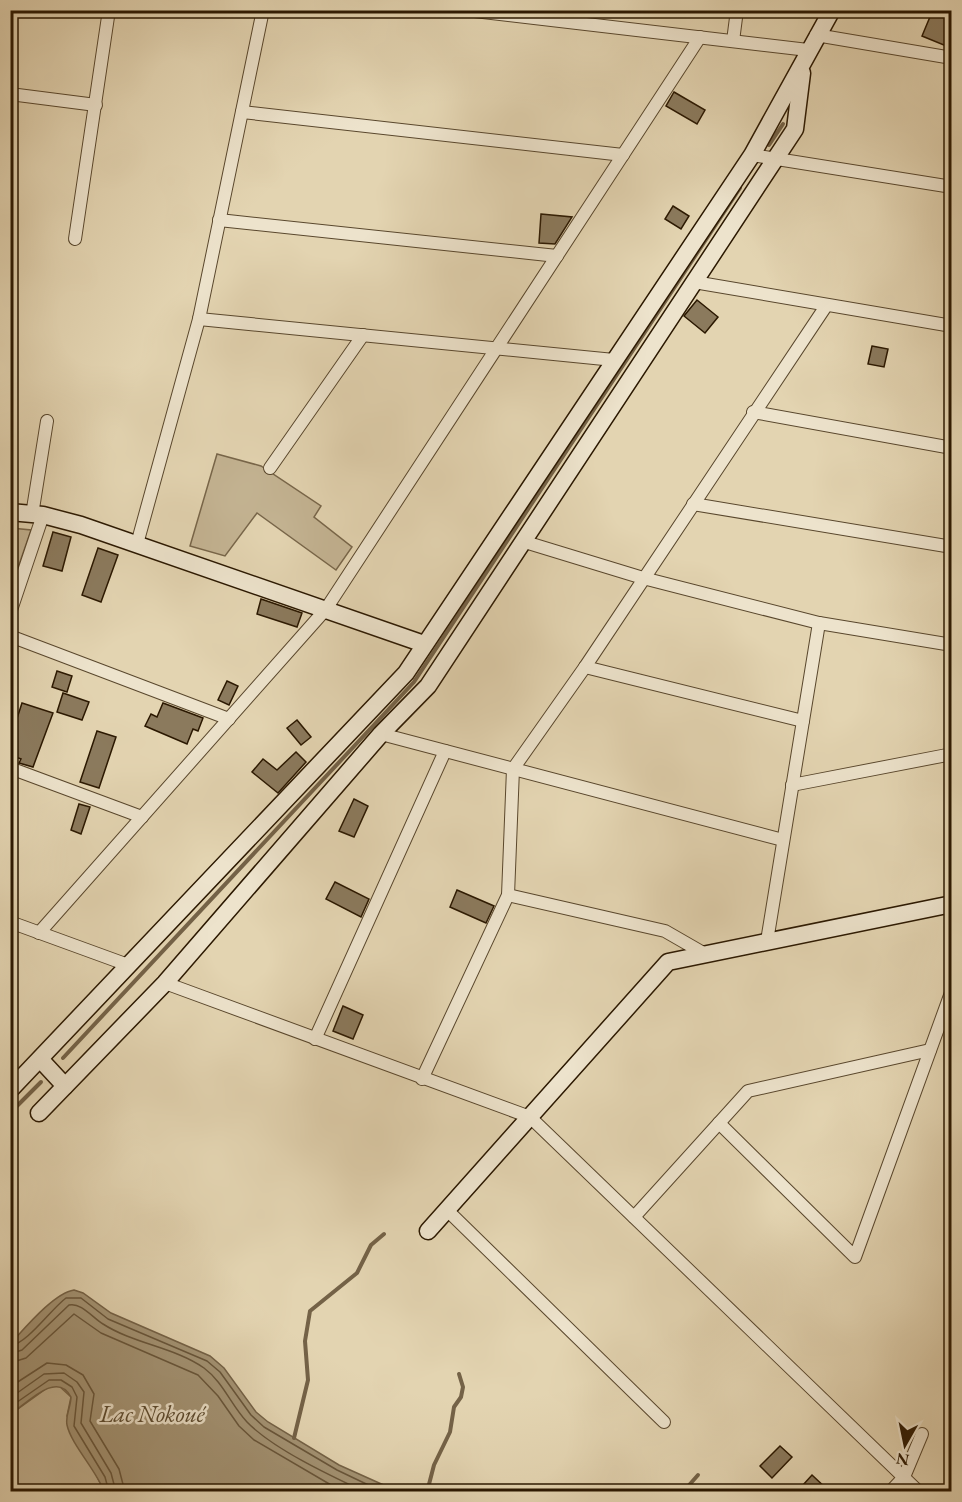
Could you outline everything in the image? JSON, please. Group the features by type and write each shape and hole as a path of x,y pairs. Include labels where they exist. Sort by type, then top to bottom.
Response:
{"street":[{"path":"75,239 109,10"},
{"path":"137,544 199,319 263,10"},
{"path":"466,10 809,49 951,58"},
{"path":"733,41 737,10"},
{"path":"10,1090 406,673 752,155 832,10"},
{"path":"39,933 326,609 700,37"},
{"path":"39,1113 165,983 381,734 428,686 795,129 809,49"},
{"path":"10,94 96,105"},
{"path":"242,112 623,155"},
{"path":"752,155 951,188"},
{"path":"219,220 557,256"},
{"path":"694,282 951,326"},
{"path":"422,1079 508,895 513,769 585,667 753,412 826,306"},
{"path":"199,319 614,360"},
{"path":"270,468 363,335"},
{"path":"753,412 951,448"},
{"path":"10,613 38,515 47,421"},
{"path":"693,504 951,547"},
{"path":"10,512 38,515 137,544 424,644"},
{"path":"525,542 643,578 819,623 951,645"},
{"path":"767,941 819,623"},
{"path":"10,636 229,719"},
{"path":"585,667 803,721"},
{"path":"381,734 783,840"},
{"path":"315,1039 445,751"},
{"path":"792,785 951,754"},
{"path":"10,768 142,817"},
{"path":"508,895 664,932 705,954"},
{"path":"428,1231 668,962 951,904"},
{"path":"10,922 128,965"},
{"path":"165,983 422,1079 530,1116 919,1491"},
{"path":"719,1123 855,1257 951,990"},
{"path":"634,1216 747,1091 930,1050"},
{"path":"40,1059 65,1086"},
{"path":"447,1210 664,1422"},
{"path":"890,1491 904,1477 922,1434"}],"shaded area":[{"path":"217,454 261,466 321,506 314,517 352,547 336,570 257,513 225,556 190,546"},
{"path":"10,528 31,530 11,588"},
{"path":"50,1386 59,1386 71,1397 67,1416 104,1491 11,1492 11,1414"}],"water":[{"name":"Lac Nokoué","path":"74,1290 83,1293 111,1313 210,1356 224,1368 256,1412 268,1422 339,1465 397,1491 104,1491 69,1432 67,1414 71,1397 65,1390 58,1387 42,1391 11,1414 11,1343 49,1304"}],"building":[{"path":"932,12 951,20 951,48 922,36"},
{"path":"674,92 705,110 697,124 666,106"},
{"path":"673,206 689,216 681,229 665,219"},
{"path":"541,214 572,217 555,244 539,243"},
{"path":"697,300 718,317 705,333 684,316"},
{"path":"872,346 888,349 884,367 868,364"},
{"path":"53,532 71,537 62,571 43,566"},
{"path":"98,548 118,555 101,602 82,595"},
{"path":"261,599 302,613 297,627 257,614"},
{"path":"57,671 72,676 67,692 52,687"},
{"path":"227,681 238,686 229,705 218,700"},
{"path":"63,693 89,702 82,720 57,712"},
{"path":"22,703 53,713 33,767 19,763 21,759 10,755 10,740"},
{"path":"163,703 203,718 198,731 193,729 187,744 145,726 151,714 157,717"},
{"path":"297,720 311,737 301,745 287,728"},
{"path":"97,731 116,737 99,788 80,782"},
{"path":"296,752 306,762 278,793 252,772 263,759 277,770"},
{"path":"354,799 368,806 354,837 339,831"},
{"path":"79,804 90,807 81,834 71,830"},
{"path":"335,882 369,899 361,917 326,899"},
{"path":"457,890 494,906 486,923 450,907"},
{"path":"343,1006 363,1015 353,1039 333,1031"},
{"path":"780,1446 792,1457 772,1478 760,1466"},
{"path":"812,1475 829,1491 810,1491 803,1485"}],"waterway":[{"path":"769,145 783,124"},
{"path":"63,1058 414,682 740,188"},
{"path":"10,1113 41,1082"},
{"path":"294,1438 308,1380 305,1341 310,1311 357,1273 371,1245 384,1234"},
{"path":"427,1492 434,1465 450,1432 454,1407 461,1397 463,1387 459,1374"},
{"path":"683,1492 698,1475"}]}
